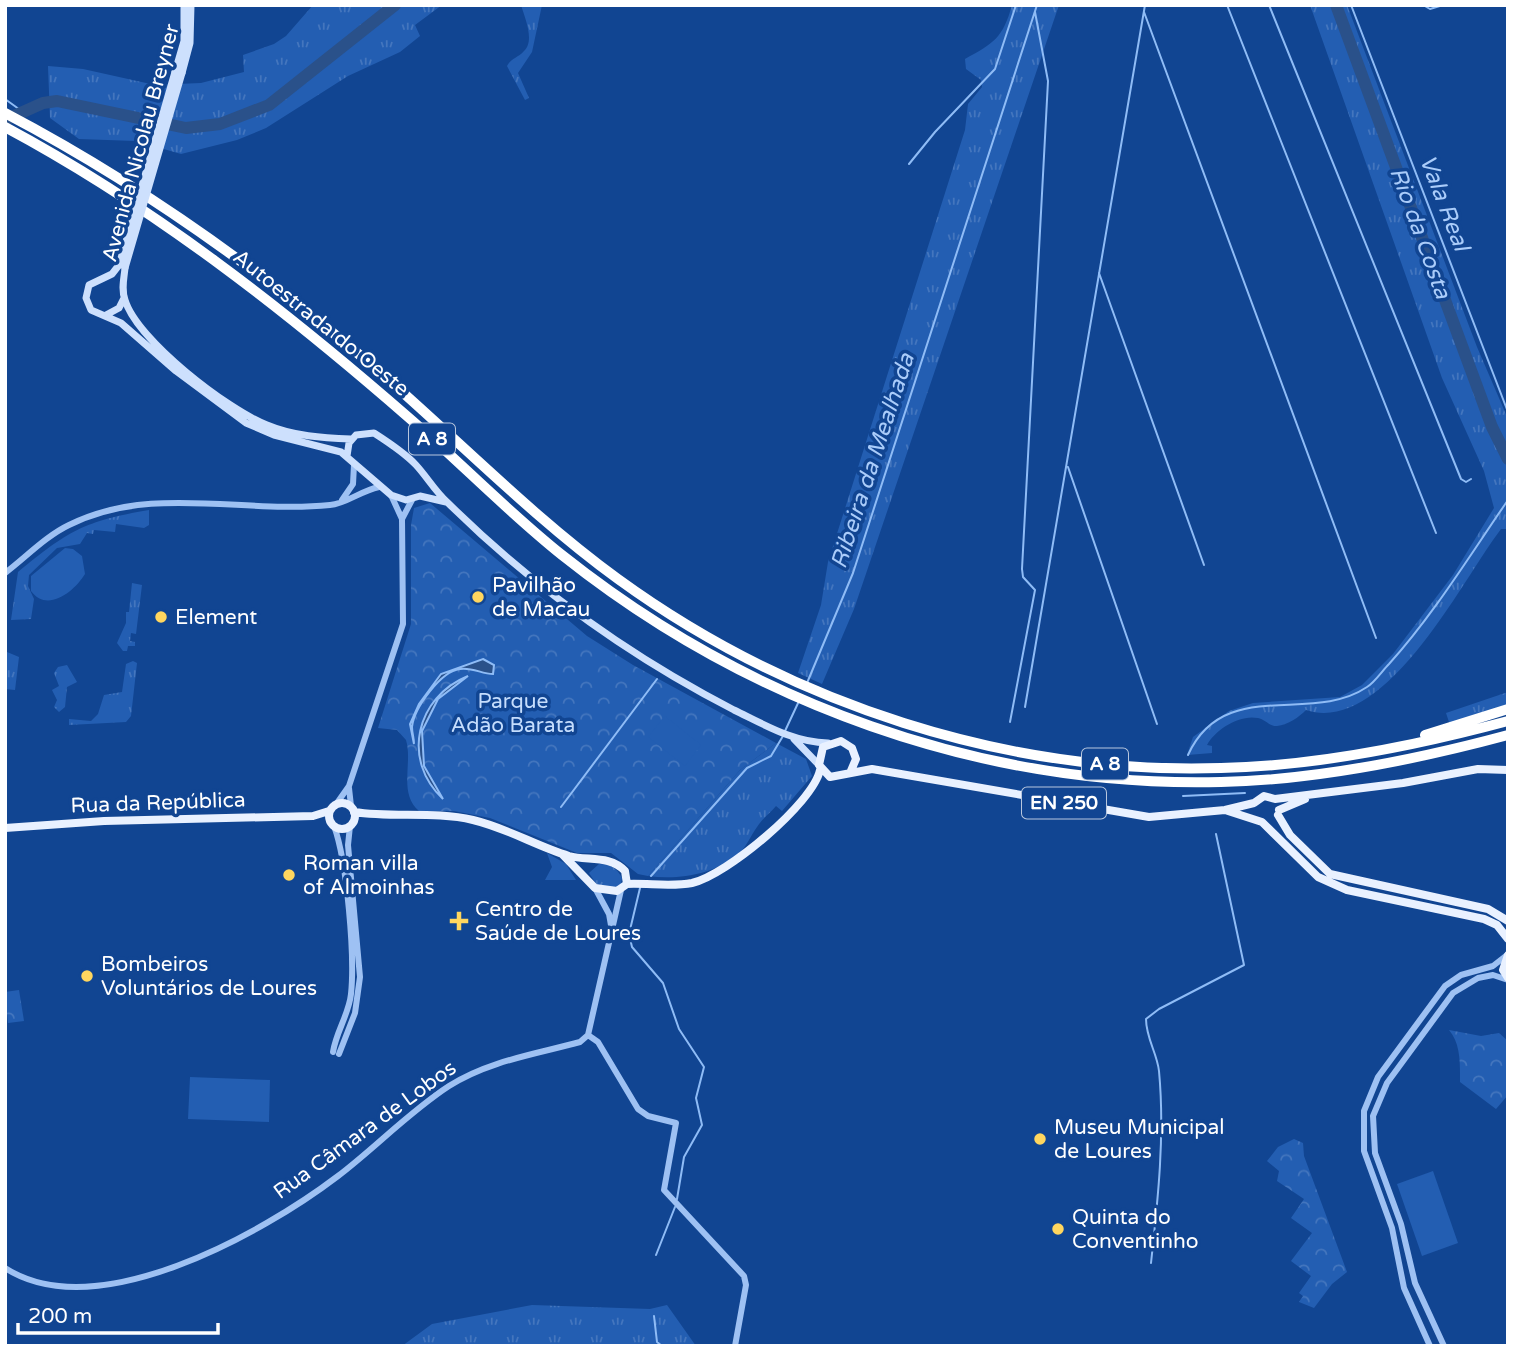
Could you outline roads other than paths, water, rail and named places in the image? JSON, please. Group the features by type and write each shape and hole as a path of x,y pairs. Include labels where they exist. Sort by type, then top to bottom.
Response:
{"highway":[{"name":"Autoestrada do Oeste","path":"5,113 86,160 256,272 391,382 515,494 616,578 734,652 820,693 946,735 1049,757 1101,763 1220,769 1292,764 1399,746 1508,721"},
{"name":"Autoestrada do Oeste","path":"5,127 80,172 198,250 312,334 559,553 613,594 717,659 814,705 891,734 982,759 1051,771 1155,782 1225,782 1362,768 1508,735"},
{"path":"1399,746 1508,709"}],"main road":[{"name":"Avenida Nicolau Breyner","path":"123,293 122,267 178,73 184,41 184,5"},
{"name":"Avenida Nicolau Breyner","path":"178,73 190,43 191,5"},
{"name":"Avenida Nicolau Breyner","path":"122,267 107,277 94,280 86,291 91,310 121,323 176,371 246,423 274,435 334,448 347,456"},
{"name":"Avenida Nicolau Breyner","path":"107,277 114,279 132,314 155,343 205,387 247,416 296,434 351,439 362,432 374,433 409,459 446,502 556,596 612,637 692,688 776,731 793,739 828,743"},
{"path":"103,315 115,312 123,293"},
{"path":"351,439 347,456 391,495"},
{"path":"416,498 424,476"},
{"name":"Avenida Nicolau Breyner","path":"391,495 446,502"},
{"name":"Avenida Nicolau Breyner","path":"793,739 820,768"},
{"path":"812,789 820,768 819,752 828,743 847,744 856,759 872,769"},
{"path":"850,773 856,759"},
{"path":"820,768 826,775 837,778"},
{"path":"562,854 596,888 612,892 625,883 692,883 740,860 812,789 850,773 872,769"},
{"name":"EN 250","path":"872,769 1131,816 1170,817 1226,810"},
{"path":"1226,810 1254,803 1264,796 1275,799 1314,795 1478,769 1508,769"},
{"path":"1226,810 1270,822 1279,813 1314,795"},
{"path":"1275,799 1290,835 1331,874 1488,909 1508,920"},
{"path":"377,815 340,829 332,825 329,811 337,803 377,815 444,816 502,828 562,854 617,864 625,883"},
{"path":"1254,803 1252,811 1259,821 1326,883 1358,893 1484,919 1497,925 1508,939"},
{"path":"352,809 352,824"},
{"name":"Rua da República","path":"5,828 38,824 313,816 329,811"},
{"name":"Rua da República","path":"313,816 332,825"},
{"path":"588,880 586,868 595,860"},
{"path":"1507,955 1503,970 1508,979"}],"street":[{"path":"338,504 351,487 354,465"},
{"path":"5,573 70,524 105,512 163,503 338,504 361,491 379,487"},
{"path":"337,803 349,786 401,633 402,519 391,495"},
{"path":"402,519 416,498"},
{"path":"349,786 352,809"},
{"path":"332,825 341,849 351,974 348,1007 340,1027 336,1053 348,1029 357,1001 360,977 348,845 352,824"},
{"path":"625,883 588,1035 597,1042 641,1112 676,1123 665,1187 670,1197 681,1205 742,1274 746,1285 735,1346"},
{"path":"596,888 609,914 612,933"},
{"path":"1430,1346 1404,1289 1392,1228 1364,1151 1364,1111 1378,1077 1445,986 1461,975 1493,965 1507,955"},
{"path":"1444,1346 1415,1283 1401,1224 1376,1153 1373,1116 1387,1083 1453,993 1478,978 1493,975 1508,979"},
{"name":"Rua Câmara de Lobos","path":"5,1268 59,1284 110,1285 162,1272 200,1257 251,1231 322,1188 450,1086 477,1071 583,1041 588,1035"}],"waterway":[{"path":"5,120 43,103 57,101 186,128 220,124 269,105 395,5"},
{"path":"909,164 935,132 995,69 1016,5"},
{"name":"Ribeira da Mealhada","path":"807,683 853,573 1037,5"},
{"path":"1025,707 1145,5"},
{"path":"1227,5 1436,533"},
{"path":"1269,5 1461,479 1466,482 1471,479"},
{"name":"Rio da Costa","path":"1336,5 1492,427 1508,459"},
{"name":"Vala Real","path":"1351,5 1508,412"},
{"path":"1423,5 1430,9 1443,5"},
{"path":"1010,722 1035,590 1023,577 1022,569 1048,81 1035,12"},
{"path":"1144,12 1376,638"},
{"path":"5,99 23,112"},
{"path":"1099,273 1204,565"},
{"path":"1068,467 1157,724"},
{"path":"1188,755 1204,731 1223,716 1246,709 1320,703 1345,698 1370,685 1421,625 1508,500"},
{"path":"561,807 657,679"},
{"name":"Ribeira da Mealhada","path":"785,731 799,701"},
{"name":"Ribeira da Mealhada","path":"651,876 747,768 771,756 783,736"},
{"path":"1183,796 1245,793"},
{"path":"1151,1263 1161,1143 1161,1095 1159,1071 1146,1019 1159,1009 1244,965 1216,834"},
{"name":"Ribeira da Mealhada","path":"640,888 629,934 632,947 663,983 679,1029 704,1067 696,1098 702,1125 684,1157 677,1199"},
{"name":"Ribeira da Mealhada","path":"656,1255 675,1207"},
{"name":"Ribeira da Mealhada","path":"654,1316 657,1342 662,1346"}],"place":[{"name":"Pavilhão de Macau","path":"478,597"},
{"name":"Element","path":"161,617"},
{"name":"Roman villa of Almoinhas","path":"289,875"},
{"name":"Centro de Saúde de Loures","path":"459,921"},
{"name":"Bombeiros Voluntários de Loures","path":"87,976"},
{"name":"Museu Municipal de Loures","path":"1040,1139"},
{"name":"Quinta do Conventinho","path":"1058,1229"}],"park label":[{"name":"Parque Adão Barata","path":"513,713"}]}
